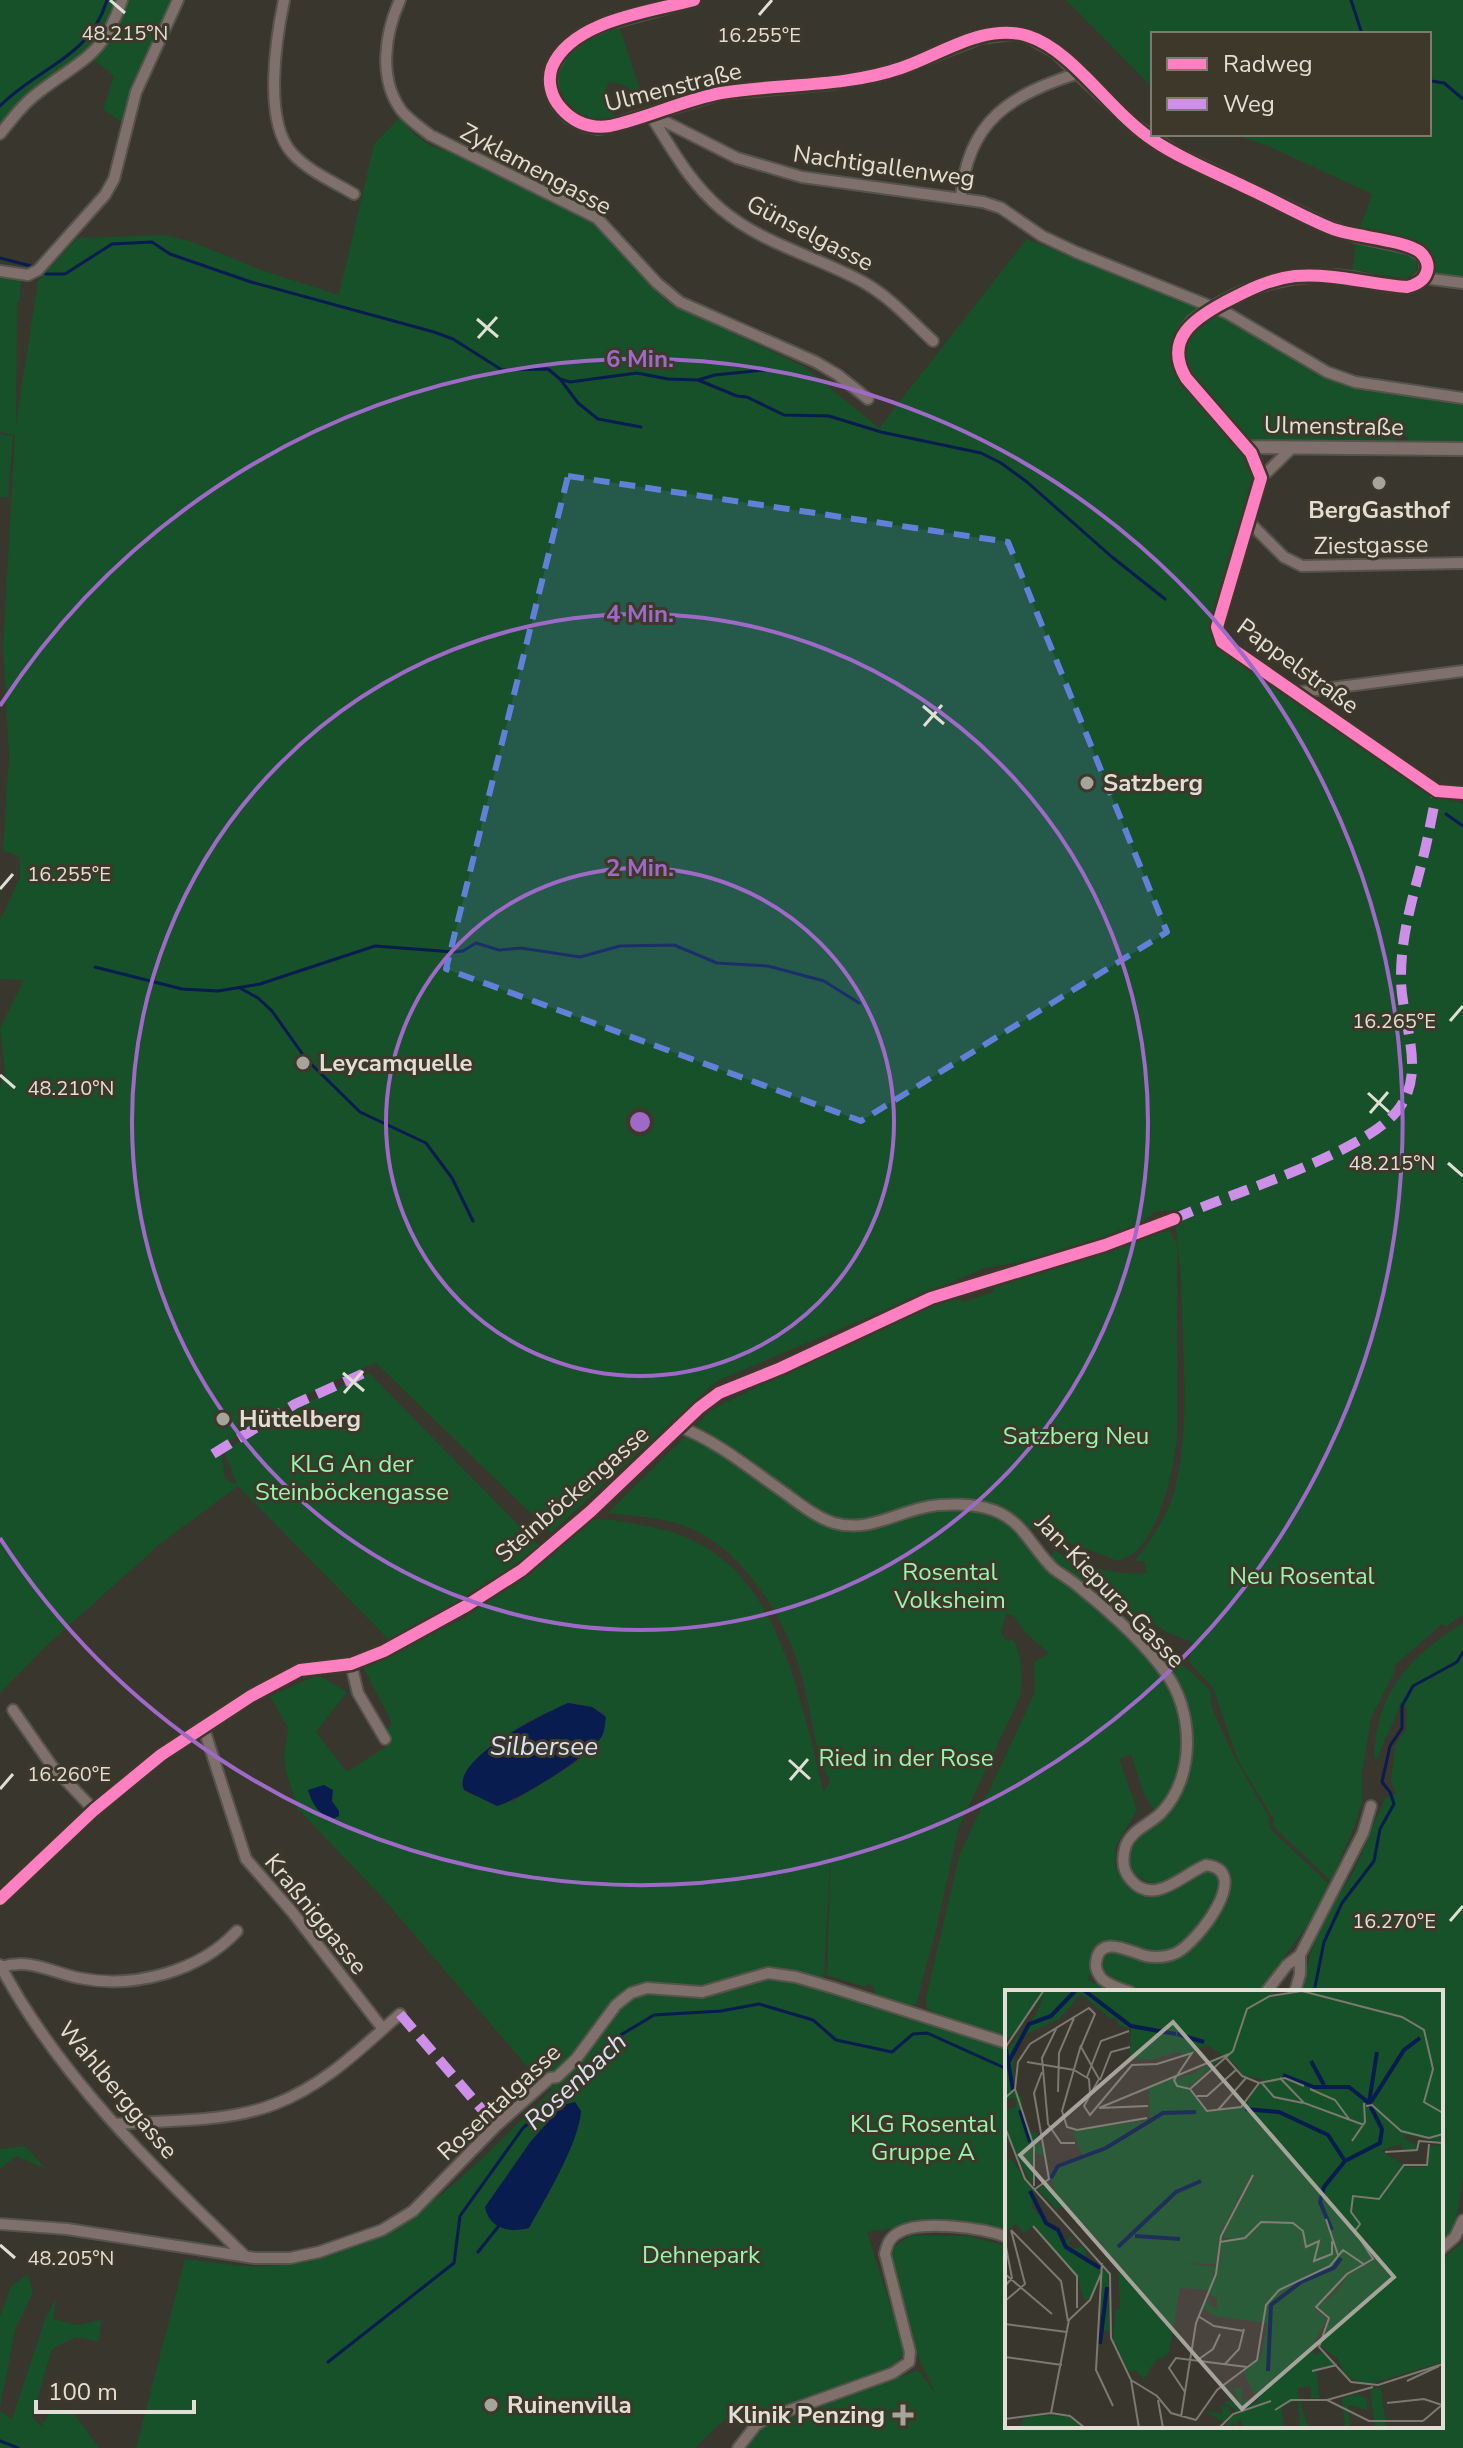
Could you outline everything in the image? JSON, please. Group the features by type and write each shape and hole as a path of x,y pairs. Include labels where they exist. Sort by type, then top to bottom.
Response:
{"street":[{"path":"0,134 31,98 74,70 98,47 114,23 122,0"},
{"path":"0,271 28,275 38,270 105,195 114,179 136,92 178,0"},
{"path":"284,0 275,81 280,131 285,143 299,158 354,194"},
{"name":"Zyklamengasse","path":"400,0 389,36 386,66 393,97 410,120 430,135 597,218 657,283 690,308 816,362 868,399"},
{"name":"Ulmenstraße","path":"694,0 595,27 569,44 550,72 552,93 557,104 569,117 598,128 720,93 833,83 877,75 980,37 1002,32 1040,41 1152,140 1335,230 1417,250 1427,262 1427,273 1420,282 1407,287 1325,275 1281,278 1255,287 1213,309 1186,329 1179,346 1179,362 1190,384 1246,447 1463,449"},
{"path":"961,198 963,177 974,146 1005,106 1045,84 1079,73"},
{"name":"Nachtigallenweg","path":"650,114 728,153 766,168 802,177 961,198 1001,208 1042,236 1227,313 1327,372 1355,382 1463,398"},
{"name":"Günselgasse","path":"650,114 691,178 722,211 763,237 835,268 876,290 933,341"},
{"path":"1423,278 1463,283"},
{"path":"1246,447 1256,460 1261,478"},
{"name":"Pappelstraße","path":"1292,448 1261,478 1224,600 1218,634 1229,648 1437,791 1463,793"},
{"name":"Ziestgasse","path":"1248,521 1284,557 1298,565 1463,563"},
{"path":"1293,693 1463,671"},
{"name":"Steinböckengasse","path":"0,1899 94,1810 161,1755 203,1726 300,1670 351,1664 409,1639 522,1570 591,1511 710,1399 915,1304 1105,1245 1174,1219"},
{"name":"Jan-Kiepura-Gasse","path":"680,1427 711,1441 808,1509 835,1523 852,1526 873,1524 935,1506 978,1506 1001,1513 1016,1523 1053,1567 1115,1620 1164,1670 1178,1694 1185,1719 1185,1763 1164,1809 1128,1841 1123,1858 1124,1868 1132,1881 1147,1889 1164,1889 1206,1865 1213,1865 1222,1872 1224,1883 1221,1899 1208,1922 1180,1951 1153,1957 1115,1945 1099,1953 1096,1965 1100,1976 1108,1984 1124,1990"},
{"path":"351,1664 358,1693 385,1739"},
{"path":"13,1710 52,1766 94,1810"},
{"name":"Kraßniggasse","path":"203,1726 246,1859 293,1913 383,2029"},
{"path":"1268,1990 1287,1965 1300,1955 1363,1833 1371,1806"},
{"path":"1,1966 17,1962 76,1978 129,1981 163,1974 195,1961 216,1950 237,1931"},
{"path":"1296,1990 1300,1955"},
{"name":"Wahlberggasse","path":"1,1966 58,2057 116,2124 245,2256"},
{"name":"Rosentalgasse","path":"0,2224 67,2229 272,2259 311,2254 373,2234 403,2218 431,2195 508,2114 550,2078 557,2077 568,2067 616,2005 640,1990 702,1992 758,1974 783,1975 918,2013 1005,2042"},
{"path":"116,2124 241,2113 275,2104 309,2088 345,2064 400,2014"},
{"path":"1443,2247 1455,2237 1463,2220"},
{"path":"738,2448 761,2421 893,2373 909,2362 910,2352 885,2254 889,2241 897,2233 915,2228 952,2227 986,2230 1005,2236"},
{"path":"208,2250 218,2230"}],"highlighted area":[{"path":"568,476 1008,542 1167,932 861,1121 446,969"}],"green space":[{"path":"0,0 118,0 95,46 0,128"},
{"path":"127,0 172,0 131,90 122,122 103,110 114,76 94,60 112,35"},
{"path":"1066,0 1463,0 1463,277 1433,274 1431,254 1413,240 1359,230 1372,194 1268,146 1239,136 1431,136 1431,32 1151,32 1151,86"},
{"path":"619,26 645,106 630,89 609,82 604,95 614,116 598,120 586,118 562,100 558,90 558,71 567,54 580,43"},
{"path":"401,116 417,137 431,145 457,154 594,222 667,302 803,366 879,428 1027,239 1221,316 1311,368 1463,401 1463,443 1408,441 1406,436 1398,436 1392,442 1262,441 1247,438 1234,425 1235,444 1253,467 1255,480 1212,626 1214,638 1229,654 1425,789 1463,804 1463,1615 1445,1627 1442,1624 1394,1666 1395,1671 1371,1718 1362,1774 1362,1801 1331,1881 1272,1825 1274,1820 1238,1760 1213,1688 1189,1662 1192,1642 1166,1632 1148,1620 1140,1622 1050,1557 1055,1551 1099,1569 1147,1573 1144,1561 1135,1561 1158,1528 1171,1501 1183,1435 1182,1295 1174,1219 1183,1215 1181,1209 1155,1212 1136,1228 1032,1260 985,1268 717,1381 551,1533 376,1363 355,1371 296,1401 221,1447 225,1478 237,1485 224,1451 297,1407 369,1373 539,1546 468,1598 392,1643 238,1486 160,1544 45,1647 0,1693 0,1088 5,1073 0,1028 24,980 0,979 0,921 20,877 19,856 3,851 9,756 3,646 15,435 0,432 0,276 21,279 20,301 17,302 16,423 38,281 77,238 164,235 190,241 264,271 339,295 374,144"},
{"path":"1356,243 1411,256 1416,261 1417,271 1407,278 1358,270 1357,273 1352,272"},
{"path":"0,434 13,436 8,497 0,497"},
{"path":"1169,1230 1177,1244 1177,1439 1169,1483 1159,1514 1135,1552 1118,1561 1028,1527 987,1502 940,1502 900,1512 904,1519 942,1510 968,1510 1005,1520 1146,1657 1174,1657 1210,1690 1212,1708 1231,1751 1269,1818 1270,1829 1329,1884 1311,1920 1260,1990 1145,1990 1128,1986 1112,1977 1102,1965 1106,1953 1113,1951 1138,1957 1140,1948 1117,1940 1100,1944 1088,1980 1112,1990 1005,1990 1005,2036 943,2017 927,2008 926,1998 959,1856 1035,1692 1034,1662 1049,1654 1026,1633 1013,1615 1006,1614 1001,1633 1006,1641 1014,1640 1017,1647 1021,1668 1020,1697 959,1827 916,2004 909,2006 876,1998 874,1986 866,1984 865,1987 827,1975 831,1845 823,1990 907,2019 919,2018 1005,2046 1005,2231 954,2223 920,2224 867,2232 904,2349 895,2365 753,2419 747,2413 725,2419 695,2448 136,2448 185,2259 270,2266 315,2259 356,2246 393,2228 427,2206 459,2180 552,2090 538,2079 382,1897 298,1809 284,1756 288,1728 270,1696 318,1675 347,1692 316,1732 347,1772 389,1745 385,1739 391,1721 363,1667 463,1619 528,1573 590,1520 620,1521 685,1537 714,1553 738,1573 757,1598 786,1656 824,1792 830,1781 817,1746 803,1680 787,1635 761,1590 727,1552 707,1537 668,1521 608,1513 685,1437 717,1449 768,1487 773,1479 695,1427 711,1410 869,1331 936,1302 952,1297 964,1302 993,1292 994,1284","holes":["568,1703 592,1707 605,1714 602,1735 578,1761 512,1802 469,1794 461,1784 486,1750 527,1722","1131,1754 1143,1792 1160,1821 1136,1839 1129,1856 1130,1864 1142,1879 1164,1883 1164,1888 1130,1888 1115,1865 1116,1845 1137,1810 1119,1759","581,2116 546,2199 485,2207 531,2141"]},
{"path":"1463,1623 1463,2177 1455,2221 1443,2241 1443,1990 1301,1990 1313,1943 1355,1869 1385,1798 1396,1794 1391,1780 1395,1746 1406,1729 1407,1709 1401,1701 1378,1759 1374,1758 1381,1714 1399,1678 1444,1636"},
{"path":"25,2146 46,2169 16,2156 0,2169 0,2149"},
{"path":"909,2236 969,2236 1005,2245 1005,2428 1443,2428 1443,2258 1463,2242 1463,2448 746,2448 760,2429 918,2370 936,2394 919,2359 891,2265 894,2247"},
{"path":"28,2274 33,2292 15,2330 0,2408 0,2316 11,2286"},
{"path":"56,2298 53,2319 77,2325 101,2320 99,2342 76,2337 52,2349 32,2417 41,2426 53,2408 75,2415 99,2448 0,2448 0,2411 12,2419 45,2319"}],"water":[{"name":"Silbersee","path":"568,1703 592,1707 606,1717 602,1736 584,1755 537,1786 497,1806 464,1790 464,1778 471,1765 485,1751 540,1716"},
{"path":"324,1785 333,1790 332,1801 339,1811 339,1816 333,1819 317,1808 308,1790"},
{"path":"575,2102 581,2111 574,2139 529,2228 515,2230 496,2225 485,2207 531,2141 563,2105"}],"waterway":[{"path":"0,106 76,49 99,20 107,0"},
{"path":"1351,0 1361,32"},
{"path":"1431,81 1444,83 1463,99"},
{"path":"46,274 65,274 112,244 152,242 170,254 251,282 434,332 453,339 502,370 548,369 560,379 570,382 637,373 668,379 698,380 747,397 784,415 829,416 881,432 981,453 1027,482 1165,599"},
{"path":"0,258 31,266"},
{"path":"698,380 715,375 765,370"},
{"path":"560,379 578,403 598,419 641,427"},
{"path":"1446,814 1463,826"},
{"path":"95,967 182,989 218,991 260,984 375,946 454,952 463,951 476,943 499,950 521,948 580,957 620,946 674,945 717,963 768,966 824,981 859,1003"},
{"path":"240,988 272,1011 306,1059 360,1112 426,1143 452,1178 473,1221"},
{"name":"Rosenbach","path":"1314,1990 1324,1942 1342,1903 1374,1861 1380,1829 1394,1804 1382,1782 1390,1746 1402,1728 1402,1706 1413,1686 1457,1662 1463,1652"},
{"name":"Rosenbach","path":"328,2362 454,2263 460,2216 523,2128 567,2091 614,2039 654,2015 721,2011 759,2004 813,2020 836,2040 892,2052 913,2034 927,2033 1005,2068"},
{"path":"478,2252 498,2227"},
{"name":"Rosenbach","path":"0,2441 18,2448"}],"marked path":[{"path":"1174,1219 1325,1158 1355,1143 1397,1111 1406,1096 1412,1063 1402,993 1403,947 1437,791"},
{"path":"213,1454 295,1404 371,1370"},
{"path":"400,2014 496,2126"}],"cycle path":[{"path":"694,0 614,20 576,38 562,51 552,67 550,83 558,104 571,118 583,124 610,126 721,93 834,82 879,74 979,37 1012,33 1045,43 1061,54 1137,128 1175,153 1333,229 1403,244 1422,254 1426,259 1426,274 1418,283 1407,287 1309,275 1285,277 1259,286 1214,308 1193,323 1180,341 1178,352 1186,378 1251,453 1261,478 1217,627 1222,642 1437,791 1463,793"},
{"path":"0,1899 94,1810 161,1755 251,1696 300,1670 351,1664 384,1651 466,1606 522,1570 719,1393 781,1368 931,1298 1105,1245 1174,1219"}],"place":[{"name":"BergGasthof","path":"1379,483"},
{"name":"Satzberg","path":"1087,783"},
{"name":"Leycamquelle","path":"303,1063"},
{"name":"Hüttelberg","path":"223,1419"},
{"name":"Ruinenvilla","path":"491,2405"},
{"name":"Klinik Penzing","path":"903,2415"}],"park label":[{"name":"Satzberg Neu","path":"1076,1436"},
{"name":"KLG An der Steinböckengasse","path":"352,1478"},
{"name":"Neu Rosental","path":"1302,1576"},
{"name":"Rosental Volksheim","path":"950,1586"},
{"name":"Ried in der Rose","path":"906,1758"},
{"name":"KLG Rosental Gruppe A","path":"923,2138"},
{"name":"Dehnepark","path":"701,2255"}]}
